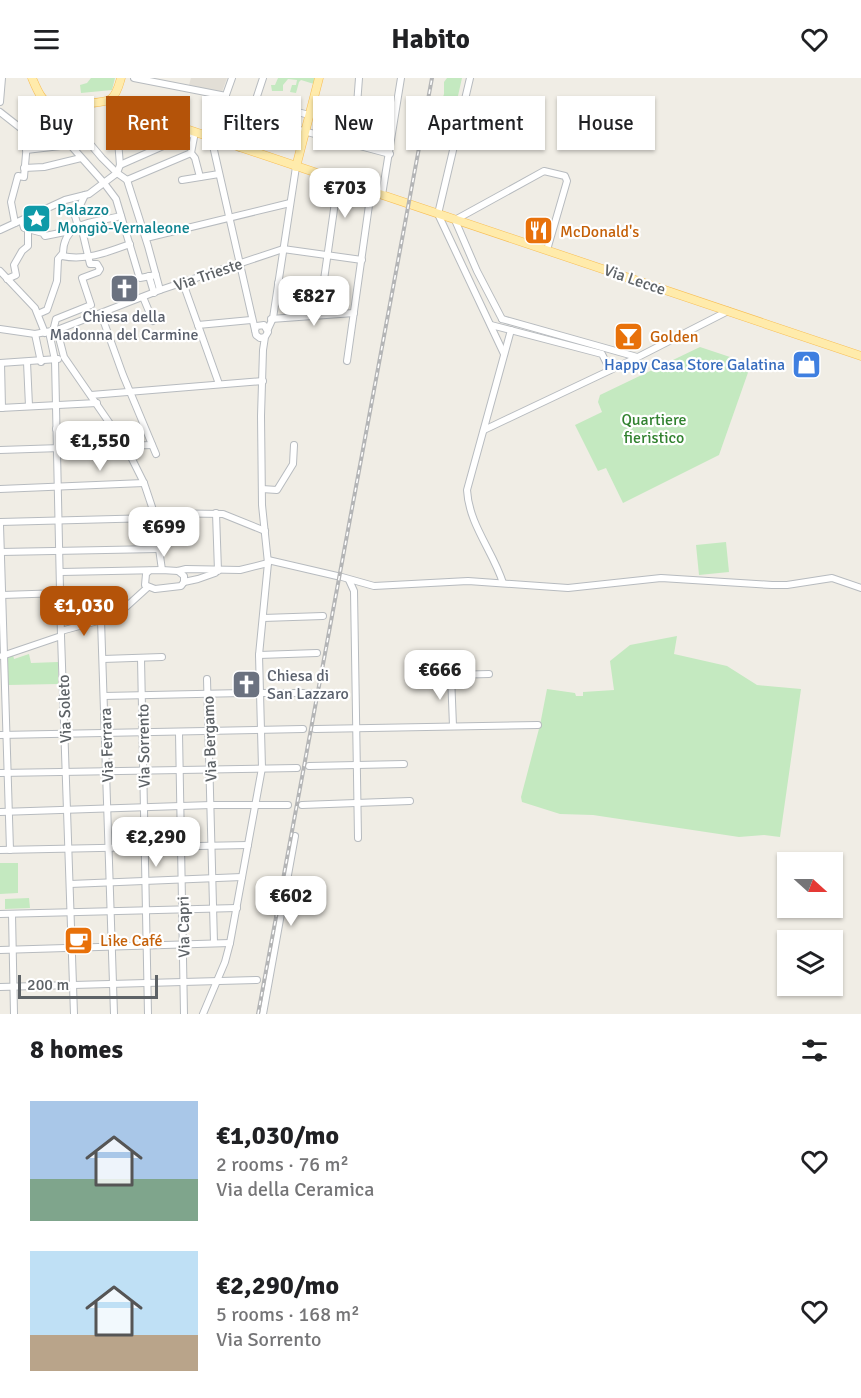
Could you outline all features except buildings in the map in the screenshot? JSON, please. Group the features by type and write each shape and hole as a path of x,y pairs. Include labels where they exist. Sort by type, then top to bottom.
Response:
{"main road":[{"path":"33,78 42,96"},
{"path":"115,96 121,78"},
{"path":"296,167 319,78"},
{"name":"Via Lecce","path":"190,130 202,134"},
{"name":"Via Lecce","path":"246,150 861,356"}],"street":[{"path":"0,102 2,78"},
{"path":"121,78 128,78"},
{"path":"134,78 226,96 232,78"},
{"path":"258,96 263,78"},
{"path":"358,96 359,78"},
{"path":"382,195 401,78"},
{"path":"470,78 438,214 504,354"},
{"path":"0,112 18,126"},
{"path":"301,113 309,115"},
{"path":"301,131 313,134"},
{"path":"120,165 195,132"},
{"path":"195,132 191,153 195,158 200,177"},
{"path":"94,147 117,173 127,180 146,238 157,292"},
{"path":"26,150 24,177 18,176 11,202 18,222 24,228 43,232 45,236 65,232 68,234"},
{"path":"74,150 116,199 140,278 153,276"},
{"path":"0,230 65,200 85,195 104,183 117,173 120,165 118,150"},
{"path":"203,1014 218,980 230,943 262,768 259,655 268,561 262,489 263,350 261,330 251,320 214,150"},
{"path":"374,150 390,154"},
{"path":"127,180 191,153"},
{"path":"24,168 44,167 81,158"},
{"path":"261,330 273,318 296,167"},
{"path":"547,250 567,181 561,174 543,171 455,220 460,235 502,319 603,351"},
{"path":"183,180 219,174"},
{"path":"319,315 338,181"},
{"path":"347,361 371,191"},
{"path":"51,332 56,320 91,306 82,278 100,269 97,264 90,264 75,216 85,195"},
{"path":"146,238 290,203"},
{"path":"38,314 47,310 57,281 58,259 62,256 68,234 79,225 122,216"},
{"path":"7,279 16,275 14,265 22,251 28,246 28,228"},
{"path":"451,240 460,235"},
{"path":"62,256 88,257 130,244"},
{"name":"Via Trieste","path":"0,329 35,334 51,332 157,292 284,249 362,260"},
{"path":"14,265 0,269 35,308 64,357 126,447 144,483 154,516 162,570"},
{"path":"183,283 219,384"},
{"path":"278,283 323,290"},
{"path":"144,297 153,321"},
{"path":"484,430 638,357 728,311"},
{"path":"273,318 354,313"},
{"path":"101,314 129,391 156,454"},
{"path":"491,325 502,319"},
{"path":"198,325 251,320"},
{"path":"491,325 638,357"},
{"path":"503,584 472,517 467,490 511,330"},
{"name":"Via Soleto","path":"51,332 55,360 62,593 61,633 74,1014"},
{"path":"35,334 41,362"},
{"path":"603,351 610,370"},
{"path":"64,357 41,362 0,363 1,408 97,403"},
{"path":"27,362 28,406"},
{"path":"91,395 263,381"},
{"path":"56,429 114,428"},
{"path":"0,450 152,445"},
{"path":"262,489 277,490 293,464 294,445"},
{"path":"0,489 144,483"},
{"path":"10,850 8,773 4,735 0,523 216,513 265,531"},
{"path":"216,513 218,571"},
{"path":"1,552 158,549"},
{"path":"61,572 240,570 268,561 365,584 388,586 468,581 559,588 661,578 787,585 832,578 861,588"},
{"path":"149,571 144,580 145,585 155,589 181,586 184,582 218,571"},
{"path":"178,571 184,576 184,582"},
{"path":"343,578 354,591 358,838"},
{"path":"354,591 365,584"},
{"path":"2,656 61,633 116,616 148,587"},
{"path":"2,595 62,593"},
{"path":"262,618 323,616"},
{"name":"Via Ferrara","path":"101,620 114,1014"},
{"path":"259,655 317,653"},
{"path":"103,658 162,657"},
{"name":"Via Sorrento","path":"141,658 148,1014"},
{"path":"414,676 489,674"},
{"path":"451,675 453,726"},
{"name":"Via Bergamo","path":"207,680 214,943"},
{"path":"104,696 243,693"},
{"path":"259,693 310,693"},
{"path":"315,729 538,725"},
{"path":"4,735 303,729"},
{"name":"Via Capri","path":"179,733 184,1014"},
{"path":"309,766 404,764"},
{"path":"0,773 297,768"},
{"path":"302,805 410,801"},
{"path":"0,812 211,805 288,805"},
{"path":"263,1014 295,836"},
{"path":"0,850 249,845"},
{"path":"70,884 242,877"},
{"path":"0,914 237,908"},
{"path":"12,914 15,1014"},
{"path":"0,950 230,943"},
{"path":"0,987 257,980"}],"shaded area":[{"path":"191,78 227,78 222,92 189,85"}],"green space":[{"path":"91,78 115,78 112,90 81,93 80,85 87,83"},
{"path":"278,78 315,78 314,84 301,80 296,93 290,92 297,80 288,79 283,85 283,91 272,91 271,85 275,85"},
{"path":"447,78 462,78 458,96 443,96 444,82"},
{"name":"Quartiere fieristico","path":"700,347 751,364 719,455 623,503 606,468 598,471 575,425 602,412 598,402 600,395"},
{"path":"726,542 729,572 699,575 696,545"},
{"path":"677,636 674,654 727,666 757,685 801,689 780,837 764,835 739,837 593,815 560,814 522,802 521,797 547,689 575,693 576,696 583,696 583,692 614,690 610,661 630,645"},
{"path":"29,654 31,663 58,662 58,684 8,685 7,657 13,655 14,659"},
{"path":"0,863 18,863 18,893 0,894"},
{"path":"29,898 30,908 5,909 5,899"}],"railway":[{"path":"258,1014 432,78"}],"place":[{"name":"Palazzo Mongiò-Vernaleone","path":"36,218"},
{"name":"McDonald's","path":"539,231"},
{"name":"Chiesa della Madonna del Carmine","path":"124,288"},
{"name":"Golden","path":"629,336"},
{"name":"Happy Casa Store Galatina","path":"806,364"},
{"name":"Chiesa di San Lazzaro","path":"246,684"},
{"name":"Like Café","path":"79,940"}]}
